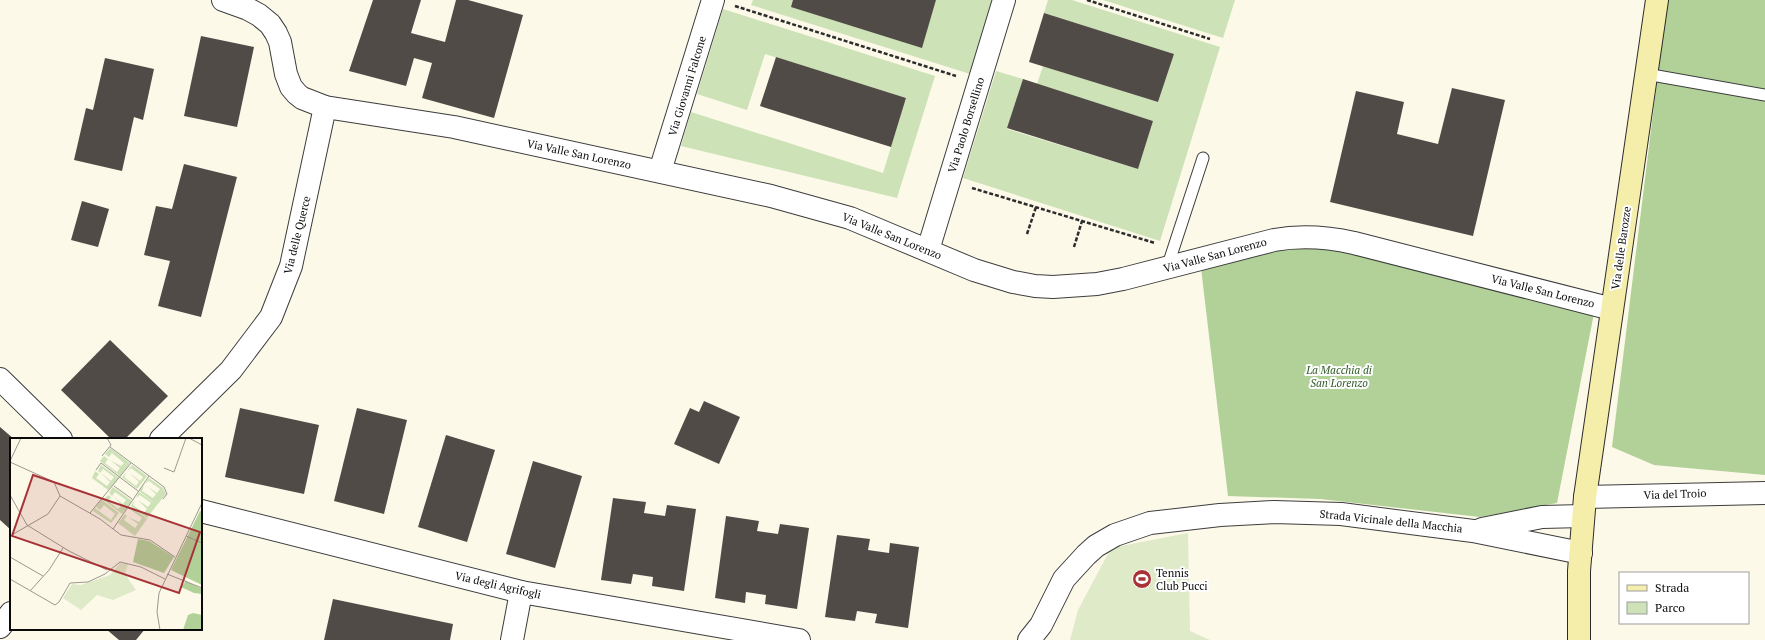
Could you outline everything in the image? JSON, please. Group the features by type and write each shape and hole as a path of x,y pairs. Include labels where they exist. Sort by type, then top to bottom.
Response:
{"main road":[{"name":"Via delle Barozze","path":"1579,640 1580,553 1584,507 1656,0"}],"street":[{"name":"Via Valle San Lorenzo","path":"223,0 248,8 270,24 280,42 286,74 291,87 302,98 325,107 433,123 758,193 850,218 999,279 1035,286 1053,287 1097,284 1123,279 1274,240 1294,237 1323,237 1362,245 1612,309"},
{"name":"Via Paolo Borsellino","path":"928,250 1004,0"},
{"name":"Via Giovanni Falcone","path":"660,171 723,2"},
{"name":"Via delle Querce","path":"162,438 232,370 270,317 291,266 325,107"},
{"path":"0,379 60,438"},
{"name":"Via del Troio","path":"1584,507 1765,493"},
{"name":"Strada Vicinale della Macchia","path":"1473,531 1584,507"},
{"name":"Via degli Agrifogli","path":"202,511 520,592 799,640"},
{"name":"Strada Vicinale della Macchia","path":"1030,640 1041,625 1064,579 1077,564 1105,540 1138,526 1162,521 1220,515 1281,512 1341,514 1473,531 1580,553"},
{"path":"512,640 520,592"},
{"path":"0,627 10,614"}],"lane":[{"path":"1646,74 1765,95"},
{"path":"1160,269 1203,158"}],"path":[{"path":"1087,0 1210,39"},
{"path":"723,2 979,83"},
{"path":"949,180 1162,245 1160,269"},
{"path":"1027,234 1036,207"},
{"path":"1074,247 1082,221"}],"green space":[{"path":"753,0 793,0 922,47 936,0 993,0 970,74 751,5"},
{"path":"1048,0 1072,0 1220,47 1160,241 963,178 996,71 1023,79 1007,129 1138,169 1153,121 1037,84 1043,66 1158,102 1174,54 1044,13"},
{"path":"1103,0 1235,0 1223,38"},
{"path":"1667,0 1765,0 1765,475 1654,465 1612,447"},
{"path":"723,9 935,76 897,198 681,146 691,112 883,173 906,98 765,54 747,110 697,94"},
{"name":"La Macchia di San Lorenzo","path":"1305,245 1344,250 1594,313 1557,503 1480,517 1320,499 1228,496 1201,268 1267,249"},
{"name":"Tennis Club Pucci","path":"1188,533 1190,631 1210,640 1070,640 1078,610 1111,548"}],"building":[{"path":"373,0 421,0 411,33 445,42 456,0 468,0 523,15 494,118 422,98 432,63 414,58 406,86 349,71"},
{"path":"793,0 936,0 922,48 791,7"},
{"path":"1044,13 1174,54 1158,102 1029,62"},
{"path":"201,36 254,47 237,127 184,116"},
{"path":"776,57 906,98 891,147 760,106"},
{"path":"105,58 154,69 143,120 134,117 122,171 74,160 86,108 93,110"},
{"path":"1023,79 1153,121 1138,169 1007,128"},
{"path":"1452,88 1505,100 1473,236 1330,202 1356,91 1404,102 1397,134 1438,144"},
{"path":"184,164 237,177 201,317 158,306 170,261 144,255 156,206 172,209"},
{"path":"82,201 109,209 98,247 71,240"},
{"path":"110,340 168,396 126,438 110,438 61,390"},
{"path":"704,401 740,417 719,464 674,444 690,408 699,412"},
{"path":"240,408 319,425 304,494 225,477"},
{"path":"357,408 407,420 384,514 334,501"},
{"path":"0,427 13,438 10,438 10,529 0,520"},
{"path":"446,435 495,450 467,542 418,527"},
{"path":"533,461 582,476 555,568 506,554"},
{"path":"613,498 646,502 644,513 665,516 667,505 696,509 684,591 652,586 653,577 633,574 631,584 601,580"},
{"path":"726,516 759,521 757,531 778,534 780,524 809,528 797,609 765,604 766,595 746,592 745,603 715,598"},
{"path":"837,535 870,539 868,550 889,553 890,543 919,547 908,628 875,623 877,614 857,611 855,621 825,617"},
{"path":"333,599 453,624 450,640 324,640"},
{"path":"107,630 144,630 136,640 119,640"}],"place":[{"name":"Tennis Club Pucci","path":"1142,579"}]}
